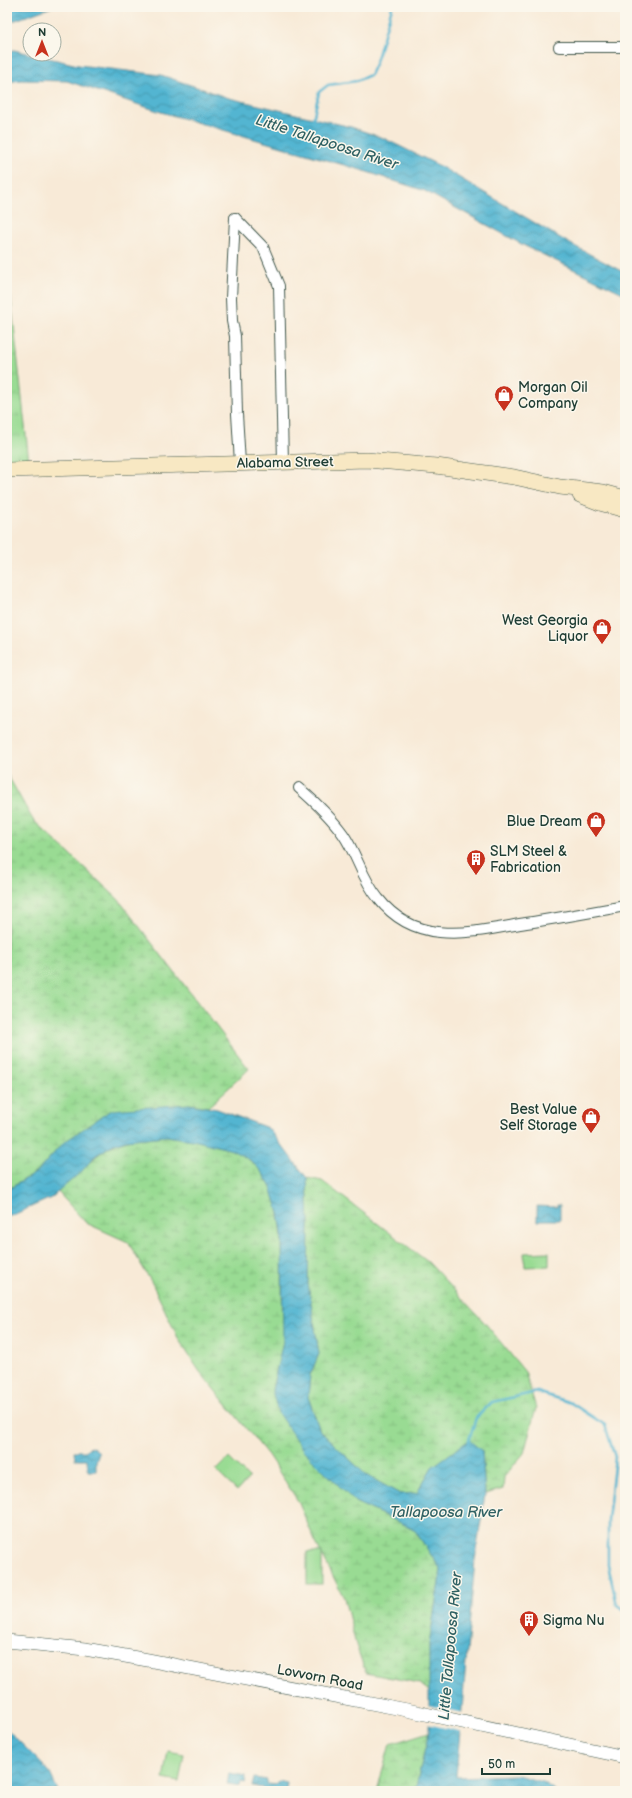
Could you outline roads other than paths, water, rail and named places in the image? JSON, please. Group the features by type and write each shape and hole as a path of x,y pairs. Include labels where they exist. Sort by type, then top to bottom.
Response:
{"main road":[{"name":"Alabama Street","path":"7,470 367,460 436,466 514,477 560,488 600,503 625,510"},
{"name":"Alabama Street","path":"560,488 603,492 625,498"}],"street":[{"path":"559,47 625,47"},
{"path":"240,463 235,336 232,321 231,298 235,218 263,247 279,286 283,462"},
{"path":"300,788 317,804 344,834 370,887 378,899 389,910 415,927 430,931 459,934 625,906"},
{"name":"Lovvorn Road","path":"7,1641 85,1649 148,1660 407,1710 625,1757"}],"water":[{"path":"7,7 52,7 7,23"},
{"name":"Little Tallapoosa River","path":"14,50 22,52 22,62 62,61 78,65 161,75 229,98 351,127 383,138 438,165 567,242 625,273 625,294 525,246 425,191 358,169 161,112 67,81 21,80 7,82 7,52"},
{"name":"Tallapoosa River","path":"189,1104 217,1109 268,1128 307,1178 309,1224 308,1284 319,1354 310,1375 308,1397 320,1431 366,1475 400,1494 417,1493 432,1467 469,1440 482,1451 485,1494 475,1560 456,1777 517,1775 542,1782 556,1791 415,1791 429,1732 429,1644 441,1570 414,1529 355,1502 303,1450 278,1413 272,1390 283,1341 282,1233 279,1213 271,1187 260,1170 250,1160 232,1150 193,1140 166,1136 125,1140 112,1145 95,1156 82,1171 51,1198 13,1215 7,1215 7,1190 37,1172 63,1143 111,1110"},
{"path":"557,1205 560,1205 560,1220 537,1221 537,1206 557,1207"},
{"path":"93,1447 99,1452 96,1462 96,1471 88,1471 87,1459 75,1459 74,1451 86,1451 88,1448"},
{"path":"7,1729 49,1771 58,1791 10,1791 7,1786"},
{"path":"229,1773 246,1776 245,1783 241,1782 240,1786 227,1784"},
{"path":"254,1778 267,1780 267,1784 276,1785 278,1781 287,1783 286,1791 262,1791 263,1788 252,1786"}],"waterway":[{"name":"Little Tallapoosa River","path":"313,120 319,92 328,85 356,81 370,75 376,62 392,7"},
{"path":"468,1443 476,1418 492,1402 537,1392 571,1403 605,1425 615,1457 608,1520 608,1565 617,1605 625,1611"}],"place":[{"name":"Morgan Oil Company","path":"504,412"},
{"name":"West Georgia Liquor","path":"602,645"},
{"name":"Blue Dream","path":"596,838"},
{"name":"SLM Steel & Fabrication","path":"476,876"},
{"name":"Best Value Self Storage","path":"591,1134"},
{"name":"Sigma Nu","path":"529,1637"}]}
